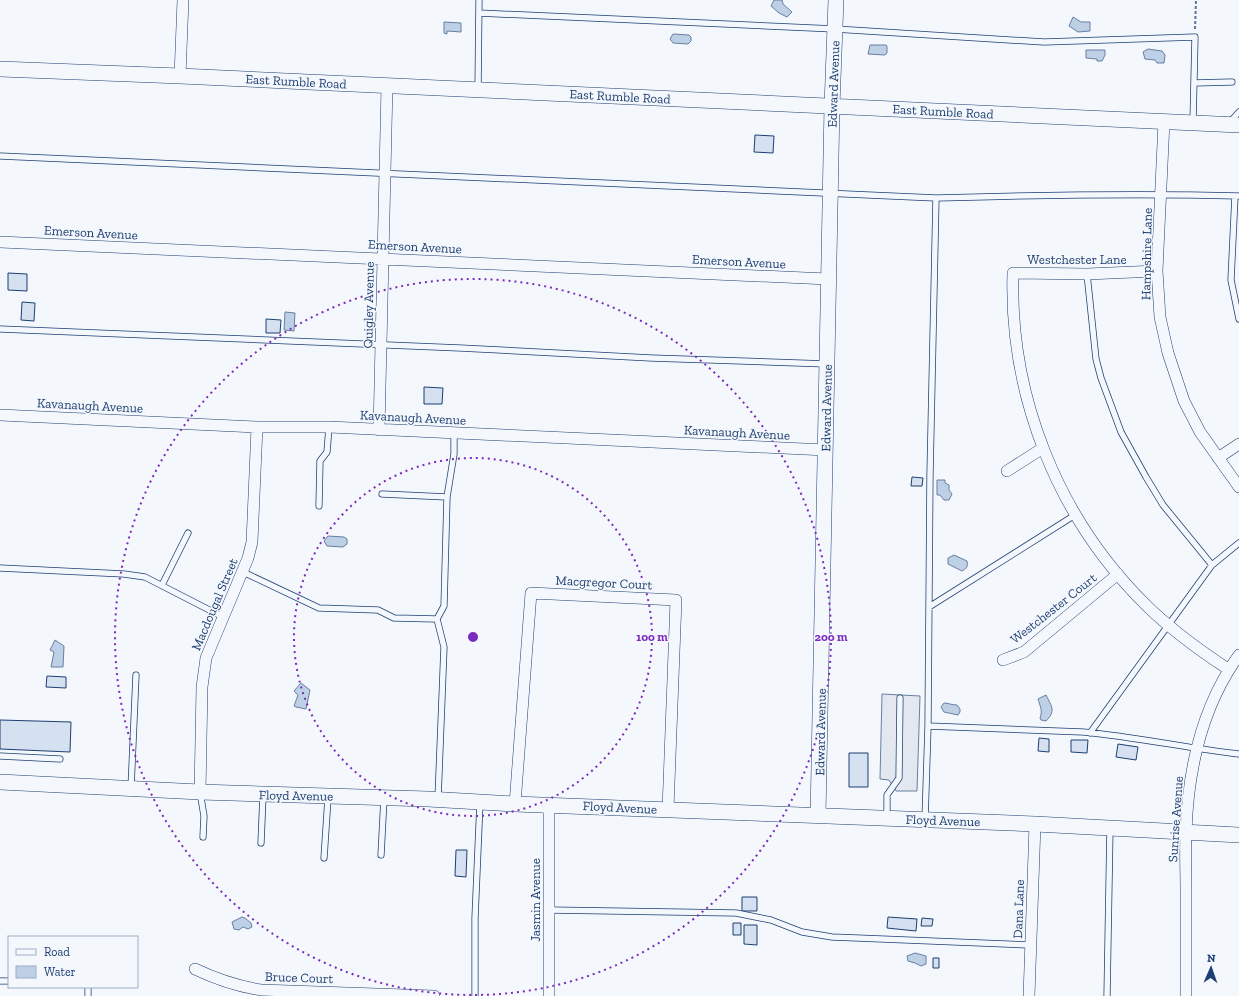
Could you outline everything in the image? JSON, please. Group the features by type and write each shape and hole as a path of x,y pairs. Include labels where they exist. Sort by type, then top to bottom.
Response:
{"street":[{"path":"180,76 183,0"},
{"name":"Edward Avenue","path":"818,816 828,279 836,0"},
{"name":"East Rumble Road","path":"0,69 1233,124"},
{"name":"Quigley Avenue","path":"379,430 387,86"},
{"name":"Hampshire Lane","path":"1164,122 1157,272 1160,317 1168,353 1184,401 1200,432 1239,486"},
{"name":"Emerson Avenue","path":"0,242 828,279"},
{"name":"Westchester Lane","path":"1157,272 1086,274 1013,273 1014,328 1020,370 1035,427 1043,448 1064,494 1103,557 1144,604 1203,653 1228,670"},
{"name":"Kavanaugh Avenue","path":"0,415 257,427 329,427 826,450"},
{"name":"Macdougal Street","path":"200,792 202,687 206,658 222,617 243,572 252,542 257,427"},
{"path":"1218,458 1239,444"},
{"path":"1007,470 1043,448"},
{"name":"Westchester Court","path":"1003,660 1024,652 1118,574"},
{"name":"Macgregor Court","path":"515,804 531,593 676,600 668,809"},
{"name":"Sunrise Avenue","path":"1186,996 1186,832 1191,776 1206,717 1228,670 1239,655"},
{"name":"Floyd Avenue","path":"0,782 200,792 384,797 515,804 548,804 1035,824 1239,835"},
{"name":"Jasmin Avenue","path":"548,804 549,996"},
{"name":"Dana Lane","path":"1029,996 1035,824"},
{"name":"Bruce Court","path":"195,969 224,982 261,990 434,996"}],"lane":[{"path":"478,90 479,0"},
{"path":"479,13 835,30 1044,42 1195,37 1193,123"},
{"path":"1194,83 1232,82"},
{"path":"1233,124 1239,112"},
{"path":"0,156 936,198 1034,195 1161,194 1237,196 1231,280 1239,319"},
{"path":"925,820 928,726 930,475 936,198"},
{"path":"1086,274 1096,359 1101,378 1121,432 1163,505 1212,565"},
{"path":"0,329 553,352 651,358 827,364"},
{"path":"319,506 320,461 327,452 329,427"},
{"path":"438,800 444,647 437,619 444,606 447,497 454,454 454,433"},
{"path":"382,494 447,497"},
{"path":"929,607 1076,515"},
{"path":"162,585 188,533"},
{"path":"1090,733 1212,565 1239,543"},
{"path":"0,568 124,574 145,577 222,617"},
{"path":"243,572 319,608 378,610 394,618 437,619"},
{"path":"131,788 136,675"},
{"path":"887,818 887,795 898,778 900,698"},
{"path":"928,726 1090,733 1239,754"},
{"path":"0,756 60,759"},
{"path":"200,792 204,816 202,837"},
{"path":"261,843 263,794"},
{"path":"324,858 328,795"},
{"path":"381,855 384,797"},
{"path":"475,996 475,918 480,802"},
{"path":"1106,996 1110,828"},
{"path":"549,910 736,913 772,920 802,932 832,937 1030,945"}],"path":[{"path":"1195,37 1196,0"}],"shaded area":[{"path":"882,694 920,696 917,791 896,791 889,780 880,779"}],"water":[{"path":"774,0 782,0 783,4 792,12 787,17 779,13 771,6"},
{"path":"1073,17 1081,22 1090,22 1090,31 1078,32 1069,26"},
{"path":"444,22 461,23 461,32 447,31 447,34 444,33"},
{"path":"673,34 689,35 691,37 691,41 688,44 673,43 670,39"},
{"path":"870,45 886,45 887,53 885,55 868,54"},
{"path":"1148,49 1162,51 1165,55 1164,63 1157,63 1155,60 1145,59 1143,52"},
{"path":"1086,50 1105,50 1105,55 1102,61 1097,61 1097,59 1086,58"},
{"path":"285,312 295,313 294,331 284,330"},
{"path":"937,480 945,480 945,483 949,485 949,490 952,494 949,500 944,500 940,495 937,495"},
{"path":"328,536 344,537 347,539 347,544 343,547 327,546 324,541"},
{"path":"954,555 967,561 967,567 962,571 948,564 948,558"},
{"path":"55,640 64,646 63,667 51,667 54,652 50,650"},
{"path":"301,683 310,690 306,709 294,706 298,695 294,691"},
{"path":"1046,695 1052,712 1046,721 1041,720 1040,718 1041,711 1038,699"},
{"path":"944,703 957,705 960,709 958,715 944,712 941,707"},
{"path":"242,917 251,923 252,927 248,929 243,927 239,930 234,929 232,922"},
{"path":"915,953 926,956 926,964 921,966 908,961 907,956"}],"building":[{"path":"755,135 774,136 773,153 754,152"},
{"path":"8,273 27,274 27,291 8,290"},
{"path":"22,302 35,303 34,321 21,320"},
{"path":"266,319 281,320 280,333 266,333"},
{"path":"424,387 443,388 442,404 424,404"},
{"path":"912,477 923,478 922,486 911,486"},
{"path":"47,676 66,677 66,688 46,687"},
{"path":"0,720 71,722 70,752 0,749"},
{"path":"1039,738 1049,739 1049,752 1038,751"},
{"path":"1071,740 1088,740 1087,753 1071,752"},
{"path":"1118,744 1138,747 1136,760 1116,757"},
{"path":"849,753 868,753 868,787 849,787"},
{"path":"456,850 467,850 466,877 455,876"},
{"path":"742,897 757,897 757,911 742,911"},
{"path":"888,917 917,919 916,931 887,928"},
{"path":"922,918 933,919 932,926 921,926"},
{"path":"733,923 741,923 741,935 733,935"},
{"path":"744,925 757,925 757,945 744,944"},
{"path":"933,958 939,958 939,968 933,968"}]}
